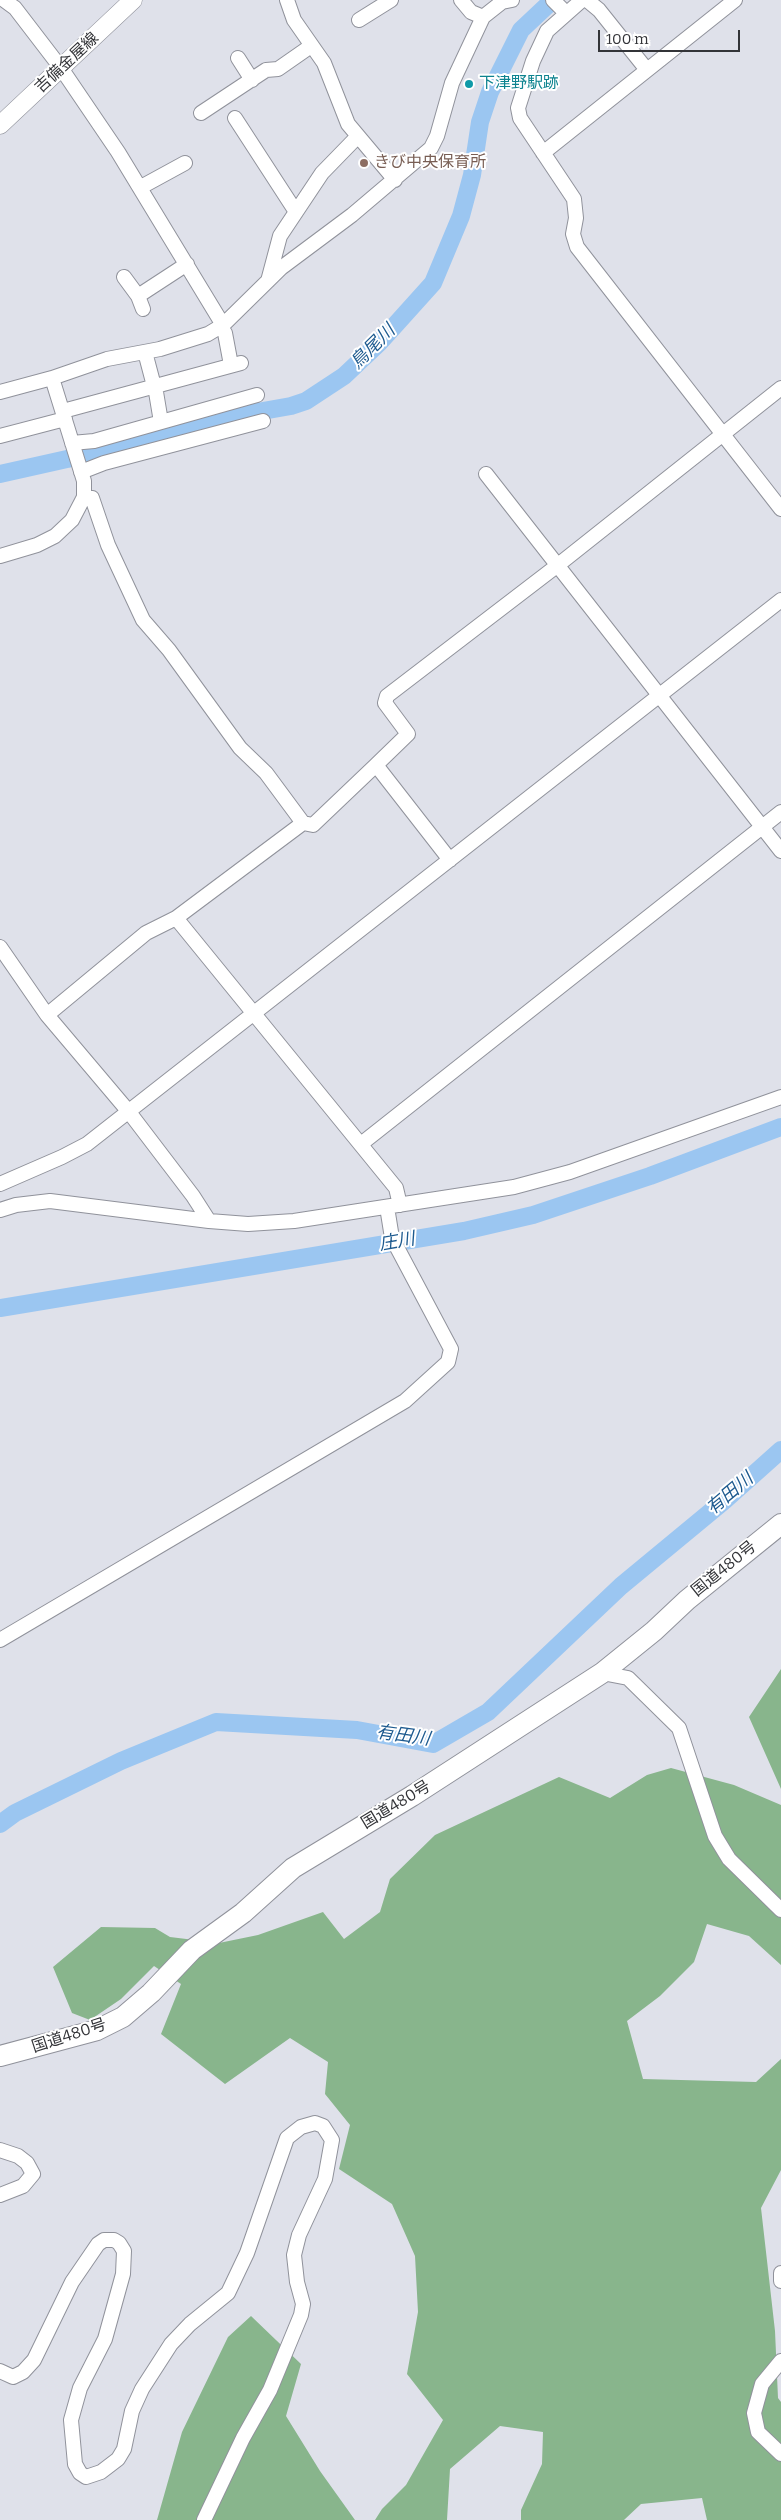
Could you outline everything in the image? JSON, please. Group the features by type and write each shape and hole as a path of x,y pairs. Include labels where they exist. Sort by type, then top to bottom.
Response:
{"highway":[{"name":"国道480号","path":"0,2056 97,2030 123,2017 151,1993 192,1950 244,1913 293,1868 412,1796 602,1674 654,1631 687,1600 781,1524"}],"main road":[{"name":"吉備金屋線","path":"0,125 133,0"}],"street":[{"path":"0,436 154,386 236,364 222,326 141,187 61,68 15,8 4,0"},
{"path":"287,0 294,20 324,63 332,79 343,115 395,180"},
{"path":"359,20 390,0"},
{"path":"461,0 471,12 483,17"},
{"path":"0,392 52,378 107,359 145,352 208,334 222,326 282,268 395,180 435,143 452,84 483,17 502,2 512,0"},
{"path":"582,0 560,7 547,31 533,61 518,108 523,126 574,199 576,218 573,234 577,247 781,509"},
{"path":"587,0 599,10 647,70"},
{"path":"543,153 735,0"},
{"path":"201,113 266,70 278,69 311,46"},
{"path":"238,58 252,80"},
{"path":"235,118 296,212"},
{"path":"268,282 280,236 332,160 358,136"},
{"path":"141,187 184,163"},
{"path":"124,277 141,302 187,264"},
{"path":"145,352 162,422"},
{"path":"0,556 36,545 55,536 72,520 84,497 84,481 52,378"},
{"path":"84,497 92,498 108,546 143,620 169,650 240,748 266,773 303,823 313,825 408,734 385,703 387,696 558,565 781,388"},
{"path":"73,445 94,441 258,395"},
{"path":"80,469 263,421"},
{"path":"486,474 781,851"},
{"path":"0,1184 87,1144 781,600"},
{"path":"376,765 450,860"},
{"path":"361,1144 781,812"},
{"path":"47,1015 146,933 176,918 303,823"},
{"path":"0,1640 405,1401 448,1362 451,1348 392,1238 396,1188 176,918"},
{"path":"0,947 47,1015 129,1112 193,1196 208,1221"},
{"path":"0,1210 16,1205 50,1201 208,1221 248,1224 294,1221 514,1187 570,1172 779,1095"},
{"path":"602,1674 628,1678 679,1728 715,1836 729,1859 781,1910"},
{"path":"0,2371 13,2377 24,2372 34,2360 72,2282 98,2244 104,2240 114,2240 119,2243 124,2250 123,2274 105,2339 80,2388 71,2420 75,2464 80,2473 86,2477 102,2472 118,2459 124,2449 132,2411 142,2389 171,2344 190,2324 228,2293 247,2254 287,2138 301,2127 315,2123 322,2126 332,2140 325,2179 299,2235 294,2255 297,2282 303,2304 301,2315 270,2390 239,2447 204,2520"},
{"path":"0,2150 18,2156 27,2163 32,2174 23,2186 0,2195"},
{"path":"781,2273 781,2281"},
{"path":"781,2361 762,2384 754,2413 758,2432 781,2454"}],"green space":[{"path":"781,1669 781,1789 749,1717"},
{"path":"671,1768 734,1785 781,1805 781,1965 749,1936 707,1924 694,1962 660,1996 627,2021 643,2079 756,2082 781,2059 781,2170 761,2208 775,2331 778,2398 781,2402 781,2520 707,2520 702,2498 641,2504 624,2520 521,2520 521,2510 542,2464 543,2432 500,2426 450,2469 447,2520 375,2520 382,2509 406,2485 443,2420 407,2374 418,2312 415,2256 392,2204 339,2169 350,2125 325,2094 328,2062 290,2038 225,2084 161,2034 181,1984 154,1966 121,1999 90,2020 72,2013 53,1967 101,1927 155,1928 170,1937 219,1943 258,1935 323,1912 344,1939 380,1912 390,1879 435,1835 559,1777 610,1798 647,1775"},
{"path":"251,2316 301,2364 286,2416 320,2471 355,2520 157,2520 182,2432 228,2337"}],"waterway":[{"name":"鳥尾川","path":"0,474 67,459 206,421 291,406 306,401 344,376 379,343 433,283 461,216 472,175 480,122 490,92 521,30 553,0"},
{"name":"庄川","path":"0,1308 464,1231 533,1215 650,1176 781,1127"},
{"name":"有田川","path":"0,1824 15,1813 121,1761 216,1722 357,1730 433,1744 488,1712 621,1586 725,1500 781,1450"}],"place":[{"name":"下津野駅跡","path":"469,84"},
{"name":"きび中央保育所","path":"364,163"}]}
